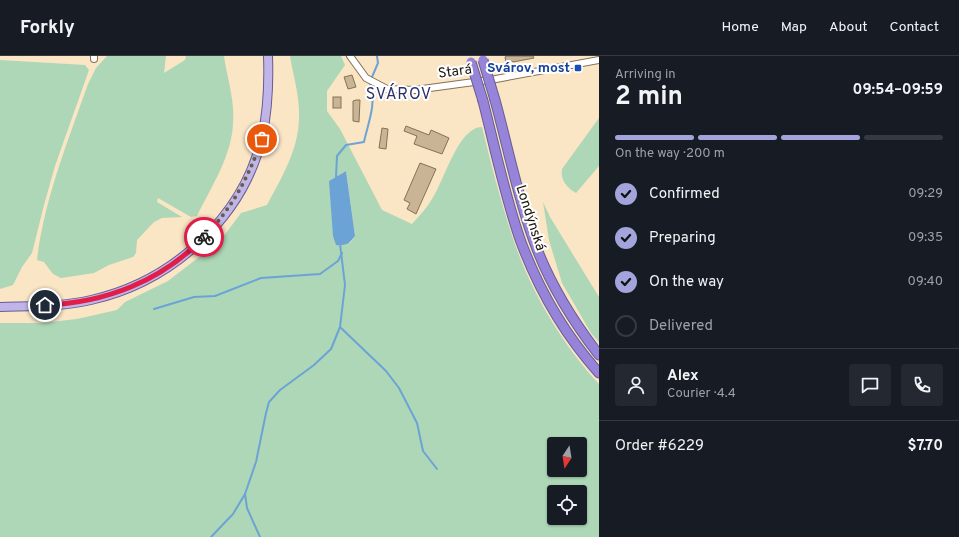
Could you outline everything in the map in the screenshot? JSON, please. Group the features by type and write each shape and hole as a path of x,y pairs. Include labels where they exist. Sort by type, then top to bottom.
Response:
{"highway":[{"name":"Londýnská","path":"482,58 495,100 518,192 534,242 560,298 574,322 599,355"},
{"name":"Londýnská","path":"470,59 522,243 540,285 559,319 584,356 599,373"}],"main road":[{"path":"0,307 60,305 90,301 120,292 160,274 190,252 215,226 225,213 245,181 254,161 262,139 266,115 269,87 268,56"}],"street":[{"name":"Stará","path":"350,56 366,78 387,88 415,90 496,79 599,60"}],"green space":[{"path":"107,56 166,56 164,73 185,60 186,56 224,56 233,106 232,135 220,171 197,216 191,217 158,198 157,202 182,217 162,218 154,222 137,240 136,253 133,257 109,265 94,273 61,278 53,274 44,262 37,260 40,238 51,193 88,84 96,68"},
{"path":"290,56 341,56 345,65 327,91 327,111 340,129 382,210 412,224 425,209 437,191 459,145 473,129 482,127 506,217 523,266 551,320 573,353 599,384 599,537 0,537 0,323 42,323 77,319 117,310 125,302 168,281 220,241 241,213 267,205 289,162 296,140 299,109","holes":["346,171 355,236 350,243 329,181"]},
{"path":"0,60 85,65 89,70 55,166 32,253 22,267 13,285 0,289"},
{"path":"599,118 599,166 576,193 570,189 563,180 562,169"},
{"path":"543,202 550,217 599,297 599,342 591,333 562,283 549,240"}],"water":[{"path":"346,171 355,236 347,244 336,245 333,236 329,181"}],"building":[{"path":"533,56 534,58 506,62 505,57"},
{"path":"352,75 356,87 348,89 344,77"},
{"path":"333,97 341,97 341,108 333,108"},
{"path":"360,100 359,122 353,121 353,101"},
{"path":"406,126 429,135 431,130 449,138 442,154 414,144 417,136 404,131"},
{"path":"382,128 388,129 386,149 379,148"},
{"path":"420,163 436,169 416,214 407,209 410,203 404,200"}],"waterway":[{"path":"372,77 378,63 377,56"},
{"path":"336,177 337,156 346,145 364,142 370,120 373,99 370,85"},
{"path":"260,537 247,508 245,494 256,462 269,402 280,390 314,365 331,349 340,327 345,285 340,244"},
{"path":"154,309 194,297 215,296 261,278 320,274 338,261 342,253"},
{"path":"340,327 386,371 399,388 417,423 423,451 437,469"},
{"path":"211,537 233,514 245,494"}],"way so far":[{"path":"204,237 215,226 235,198 245,181 262,139"}],"place":[{"name":"Svárov, most","path":"578,68"}],"district":[{"name":"SVÁROV","path":"399,95"}],"route":[{"path":"45,305 60,305 90,301 140,284 160,274 190,252 204,237"}]}
